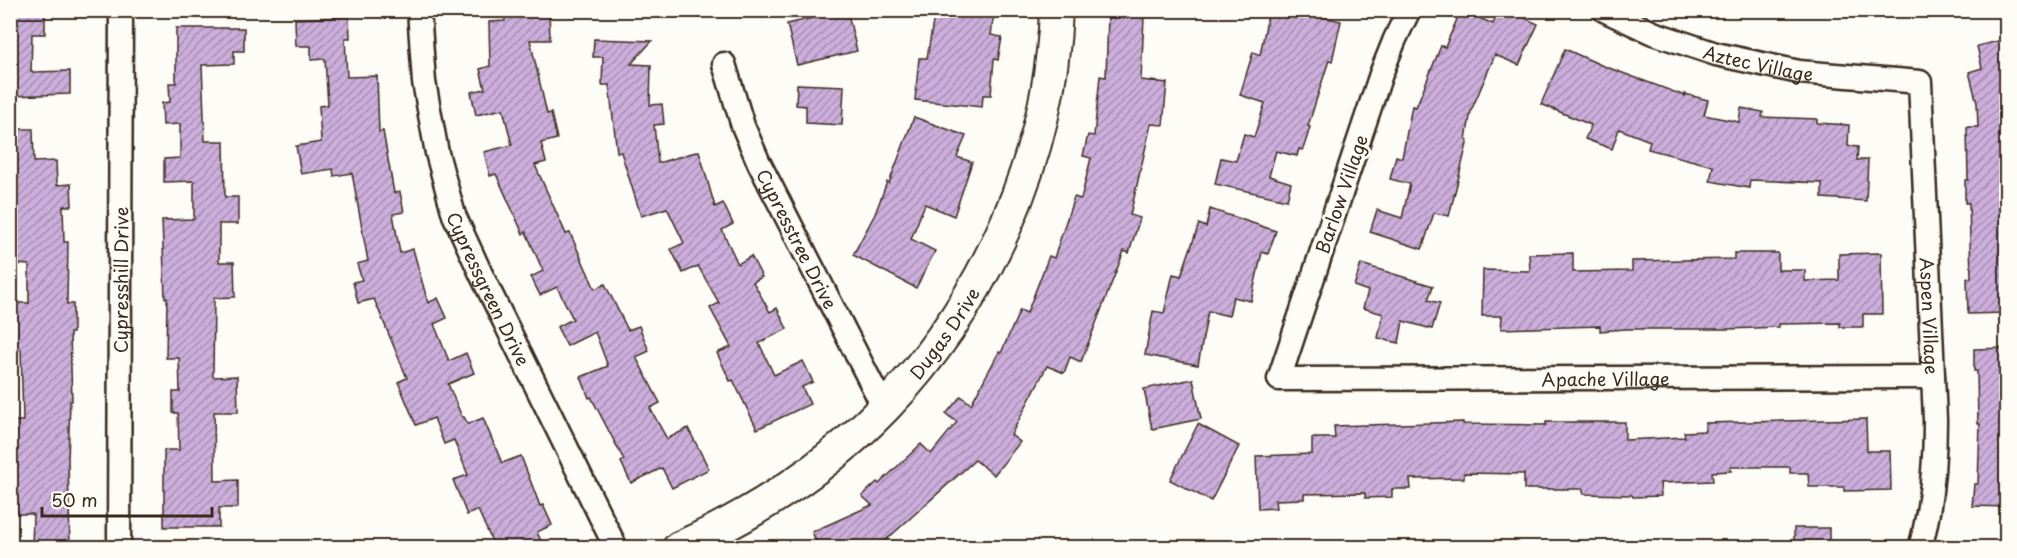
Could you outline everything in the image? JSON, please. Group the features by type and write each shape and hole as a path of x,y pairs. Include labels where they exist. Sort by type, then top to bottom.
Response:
{"street":[{"name":"Cypresshill Drive","path":"118,548 121,10"},
{"name":"Cypressgreen Drive","path":"419,10 424,82 437,153 454,215 616,548"},
{"name":"Dugas Drive","path":"679,548 737,520 786,489 833,454 884,408 942,337 961,309 996,247 1024,177 1049,78 1056,10"},
{"name":"Barlow Village","path":"1279,379 1381,74 1409,10"},
{"name":"Aztec Village","path":"1604,10 1653,33 1716,54 1799,72 1920,82"},
{"name":"Cypresstree Drive","path":"724,64 743,126 759,163 884,408"},
{"name":"Aspen Village","path":"1920,82 1935,462 1930,504 1920,548"},
{"name":"Apache Village","path":"1279,379 1933,377"}],"building":[{"path":"10,10 45,10 45,34 32,34 31,72 70,71 70,94 10,96"},
{"path":"504,10 549,10 550,40 530,40 547,114 551,113 557,139 541,143 546,162 535,165 566,234 570,233 595,289 605,284 628,330 639,326 649,351 636,357 660,403 650,408 667,439 688,428 709,469 672,488 662,468 631,483 621,462 624,460 591,397 589,398 581,377 608,366 595,332 567,346 557,327 573,319 557,287 540,295 531,277 543,271 526,232 523,234 496,174 490,176 484,152 512,145 503,109 476,115 471,92 485,89 480,69 490,66 489,22 505,21"},
{"path":"847,10 857,51 797,65 787,24"},
{"path":"935,10 970,10 994,14 991,35 1002,37 998,60 994,59 991,95 983,95 982,107 915,100 919,58 927,58"},
{"path":"1269,10 1291,10 1341,21 1332,61 1329,60 1308,126 1310,127 1303,150 1299,149 1297,156 1276,151 1269,176 1291,183 1287,200 1215,184 1221,158 1236,161 1244,134 1254,137 1265,103 1240,95 1253,52 1260,55"},
{"path":"1461,10 1493,24 1499,10 1507,10 1538,24 1519,65 1495,55 1471,111 1466,139 1468,140 1449,216 1434,213 1422,249 1370,232 1377,210 1402,218 1410,184 1390,179 1396,156 1402,158 1412,106 1416,107 1441,46 1445,47"},
{"path":"1108,16 1144,17 1141,80 1167,83 1163,125 1151,124 1130,215 1140,218 1129,253 1124,251 1081,362 1070,357 1064,373 1047,366 1011,435 1020,442 994,475 975,460 877,548 819,548 812,532 872,505 862,496 877,482 879,484 921,444 931,454 957,422 946,414 961,396 971,404 999,352 1001,353 1020,310 1027,313 1049,256 1054,258 1074,197 1081,199 1091,158 1083,156 1088,135 1094,136 1100,76 1106,77"},
{"path":"349,17 350,38 345,38 347,77 377,76 379,132 383,131 394,193 400,192 404,212 393,214 400,253 413,249 428,303 438,298 447,318 434,324 449,361 466,353 474,373 448,384 462,417 468,424 483,418 502,463 521,456 540,506 543,505 552,525 537,532 544,548 495,548 478,510 467,515 453,480 468,475 454,440 444,444 434,418 416,425 398,382 407,378 374,299 358,303 353,282 362,280 357,264 368,261 352,173 334,176 333,169 301,174 296,146 321,142 319,106 328,105 325,59 311,60 311,46 296,46 295,19"},
{"path":"176,28 244,28 244,51 234,51 234,64 202,65 205,141 224,141 225,197 238,197 238,224 219,224 219,262 234,262 235,297 214,298 213,377 237,376 238,412 214,412 215,481 238,480 238,508 219,508 219,527 164,527 164,450 179,450 178,413 173,413 173,392 180,392 179,358 166,358 167,298 165,298 162,220 194,219 194,181 164,182 164,159 180,158 180,124 163,125 162,103 170,102 169,83 176,83"},
{"path":"594,39 652,41 631,64 651,65 650,105 662,104 664,124 654,125 658,163 699,151 715,207 723,203 733,224 722,230 738,264 751,256 762,277 753,282 770,312 777,308 787,329 759,343 774,375 803,361 813,382 802,387 810,404 757,429 717,353 731,347 710,308 719,303 698,266 683,273 671,249 684,243 667,208 641,216 621,152 617,152 609,85 602,85 603,57 593,57"},
{"path":"2007,39 2007,313 1968,314 1967,278 1971,278 1969,203 1965,203 1965,180 1968,180 1967,127 1978,127 1977,103 1969,72 1982,68 1977,46"},
{"path":"1565,49 1685,96 1685,94 1708,100 1704,115 1739,122 1741,108 1763,112 1762,117 1817,119 1817,123 1849,125 1848,146 1858,147 1857,160 1868,160 1866,201 1822,198 1822,183 1750,180 1749,188 1710,181 1713,166 1648,149 1650,141 1619,129 1612,149 1585,139 1591,125 1541,104"},
{"path":"797,84 844,86 842,125 806,123 806,106 796,105"},
{"path":"914,117 966,136 957,157 972,162 954,216 925,204 911,239 935,251 916,288 853,255 875,214 887,182 889,183"},
{"path":"14,129 33,129 34,162 56,161 57,185 71,184 72,206 63,206 64,242 68,242 67,304 73,304 73,333 70,333 72,401 70,401 68,460 70,548 32,548 33,514 16,514 12,421 23,421 21,349 10,349 10,321 17,322 17,303 29,303 29,265 17,264"},
{"path":"1210,209 1276,231 1268,254 1262,252 1251,301 1233,297 1229,316 1208,311 1198,365 1145,355 1153,311 1164,313 1173,274 1181,276 1199,224 1206,227"},
{"path":"1573,253 1573,272 1632,271 1632,261 1734,259 1734,253 1778,253 1778,270 1805,270 1805,281 1839,280 1839,254 1881,253 1882,314 1863,314 1863,327 1840,327 1840,323 1779,324 1779,327 1728,329 1600,331 1600,326 1501,329 1502,316 1482,316 1483,270 1530,271 1529,254"},
{"path":"1361,264 1433,286 1428,300 1440,303 1432,329 1403,321 1399,343 1378,338 1383,314 1363,308 1368,291 1354,286"},
{"path":"2007,348 2007,507 1972,506 1974,484 1978,484 1980,424 1978,424 1977,371 1974,371 1974,349"},
{"path":"1193,379 1201,419 1152,429 1144,389"},
{"path":"1866,419 1867,451 1890,451 1891,490 1844,491 1844,487 1809,487 1808,473 1790,473 1790,467 1730,467 1731,471 1712,472 1713,481 1660,483 1661,496 1633,497 1632,495 1583,494 1583,489 1524,489 1524,474 1464,473 1464,478 1410,479 1411,489 1392,489 1392,497 1365,498 1365,493 1304,494 1304,499 1275,500 1276,508 1258,509 1256,456 1312,454 1312,438 1335,438 1334,426 1463,422 1463,424 1546,425 1546,422 1625,422 1625,440 1685,437 1684,432 1705,431 1705,423"},
{"path":"1198,424 1239,446 1211,501 1170,480"},
{"path":"1794,528 1829,528 1829,547 1794,548"}],"waterway":[{"path":"1942,545 1952,548"}]}
